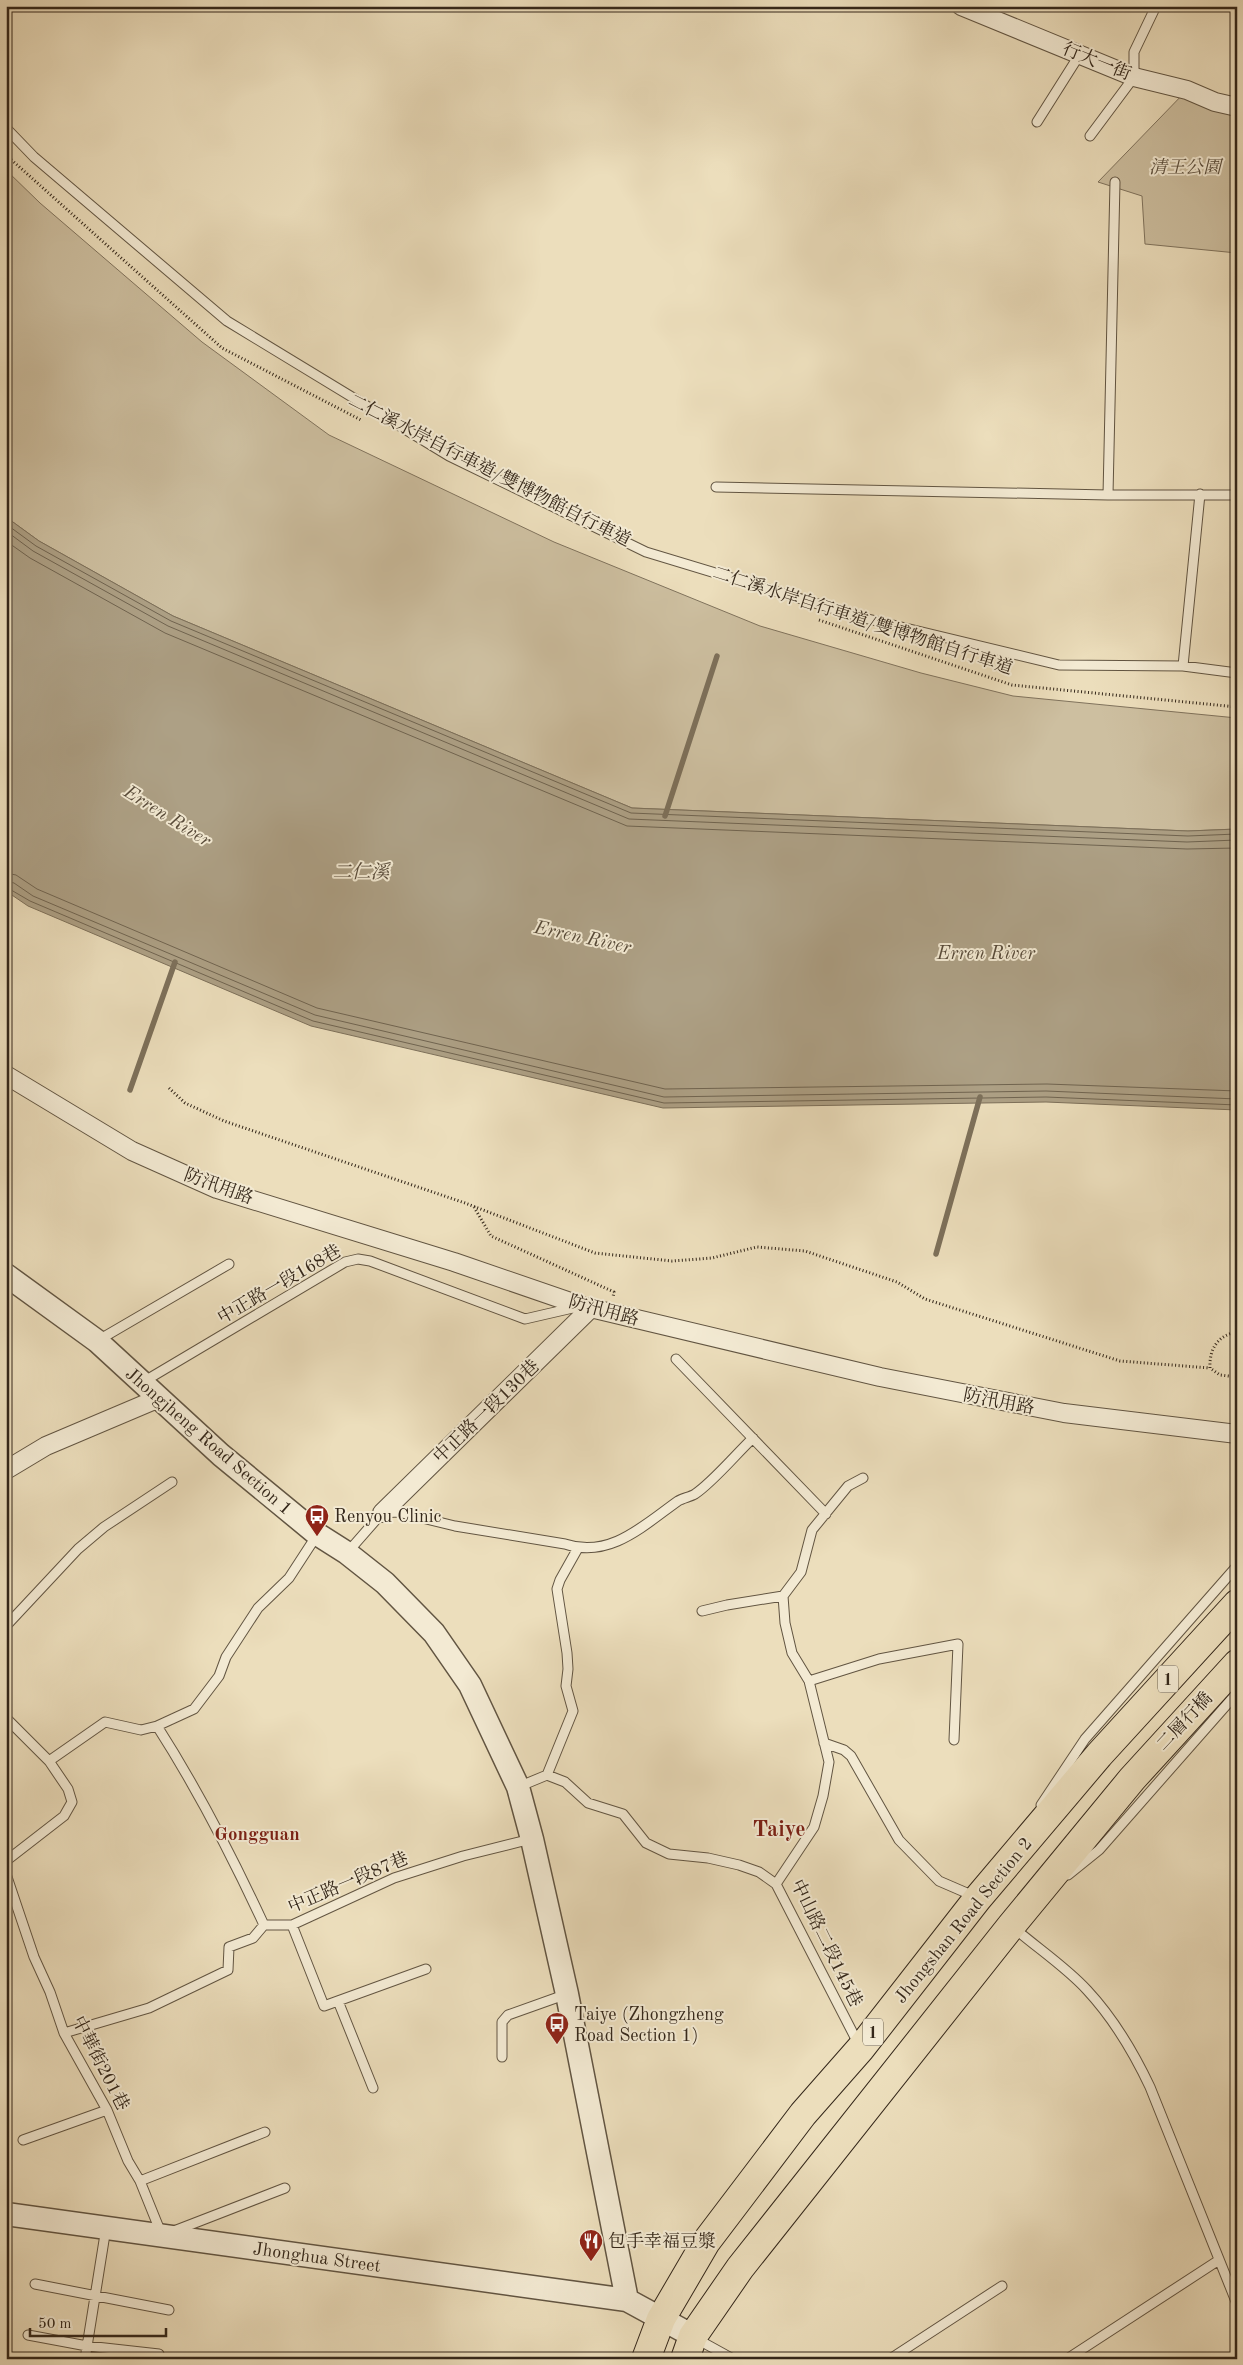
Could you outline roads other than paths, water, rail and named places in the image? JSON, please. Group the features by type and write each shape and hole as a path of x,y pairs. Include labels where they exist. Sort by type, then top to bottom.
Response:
{"main road":[{"name":"Jhongshan Road Section 2","path":"646,2359 662,2319 706,2242 803,2114 861,2048 986,1890 1099,1755 1237,1604"},
{"name":"二層行橋","path":"1019,1916 1132,1779 1237,1664"},
{"name":"1","path":"689,2348 740,2268 1019,1916"}],"street":[{"name":"行大一街","path":"961,6 1134,77 1187,90 1214,102 1237,107"},
{"name":"防汛用路","path":"6,1075 132,1151 217,1189 454,1262 587,1307 880,1377 1045,1410 1237,1434"},
{"name":"Jhongjheng Road Section 1","path":"6,1275 96,1342 221,1455 317,1534 347,1553 385,1583 434,1633 470,1685 518,1787 532,1838 567,1994 627,2300"},
{"name":"中正路一段130巷","path":"382,1513 587,1307"},
{"path":"6,1470 46,1446 157,1399"},
{"name":"Jhonghua Street","path":"6,2214 627,2300"},
{"path":"627,2300 662,2319 689,2348"}],"lane":[{"path":"1090,136 1134,77 1134,52 1156,6"},
{"path":"1037,122 1080,54"},
{"path":"6,128 34,157 227,320 449,456 646,552 864,618 1059,665 1183,666 1237,673"},
{"path":"1108,495 1115,182"},
{"path":"716,487 1108,495 1237,495"},
{"path":"1183,666 1200,494"},
{"name":"中正路一段168巷","path":"142,1383 345,1262 358,1259 370,1261 525,1319 587,1307"},
{"path":"96,1342 229,1264"},
{"path":"676,1359 826,1514"},
{"path":"382,1513 398,1512 455,1526 565,1544 578,1548 601,1547 628,1538 679,1500 695,1494 753,1438"},
{"path":"702,1611 784,1596 801,1572 812,1530 848,1486 863,1478"},
{"path":"6,1626 78,1549 104,1527 172,1482"},
{"name":"中正路一段130巷","path":"347,1553 382,1513"},
{"path":"49,1761 105,1722 141,1730 157,1726 194,1709 219,1676 226,1657 258,1608 289,1578 317,1534"},
{"path":"547,1775 572,1711 566,1686 568,1668 557,1590 560,1580 578,1548"},
{"path":"824,1743 844,1750 851,1756 895,1834 939,1881 986,1890 1085,1739 1237,1566"},
{"name":"中山路二段145巷","path":"784,1596 785,1623 792,1653 809,1682 829,1762 823,1796 814,1827 776,1884 861,2048"},
{"path":"809,1682 879,1659 958,1644 954,1740"},
{"path":"1237,1693 1099,1850 1019,1916 1086,1988 1113,2022 1134,2054 1150,2087 1237,2304"},
{"path":"6,1718 49,1761 68,1789 72,1802 64,1816 6,1861"},
{"path":"64,2033 149,2008 228,1970 229,1947 253,1938 264,1926 225,1842 192,1781 157,1726"},
{"path":"518,1787 547,1775 565,1782 588,1803 623,1814 646,1843 654,1847 670,1854 708,1858 739,1865 758,1872 776,1884"},
{"name":"中正路一段87巷","path":"264,1926 292,1925 394,1878 463,1856 532,1838"},
{"name":"中華街201巷","path":"6,1874 34,1957 50,1992 64,2033 108,2110 128,2161 140,2181 162,2236"},
{"path":"292,1925 324,2006 426,1969"},
{"path":"502,2057 502,2022 508,2015 567,1994"},
{"path":"338,2001 373,2088"},
{"path":"23,2140 108,2110"},
{"path":"140,2181 265,2132"},
{"path":"162,2236 285,2188"},
{"path":"85,2359 106,2228"},
{"path":"1068,2359 1219,2260"},
{"path":"35,2284 169,2310"},
{"path":"890,2359 1002,2286"},
{"path":"28,2335 87,2346 159,2354"},
{"path":"689,2348 733,2359"}],"water":[{"name":"二仁溪","path":"6,517 39,541 173,616 632,808 1188,831 1237,829 1237,1110 1046,1102 663,1108 311,1026 28,906 6,891"}],"waterway":[{"path":"665,816 717,656"},
{"path":"130,1090 175,962"},
{"path":"936,1254 980,1097"}],"place":[{"name":"Renyou Clinic","path":"317,1537"},
{"name":"Taiye (Zhongzheng Road Section 1)","path":"557,2045"},
{"name":"包手幸福豆漿","path":"591,2262"}],"district":[{"name":"Taiye","path":"779,1828"},
{"name":"Gongguan","path":"257,1833"}],"park label":[{"name":"清王公園","path":"1185,167"}],"water label":[{"name":"Erren River","path":"168,815"},
{"name":"Erren River","path":"583,936"},
{"name":"Erren River","path":"986,952"}]}
